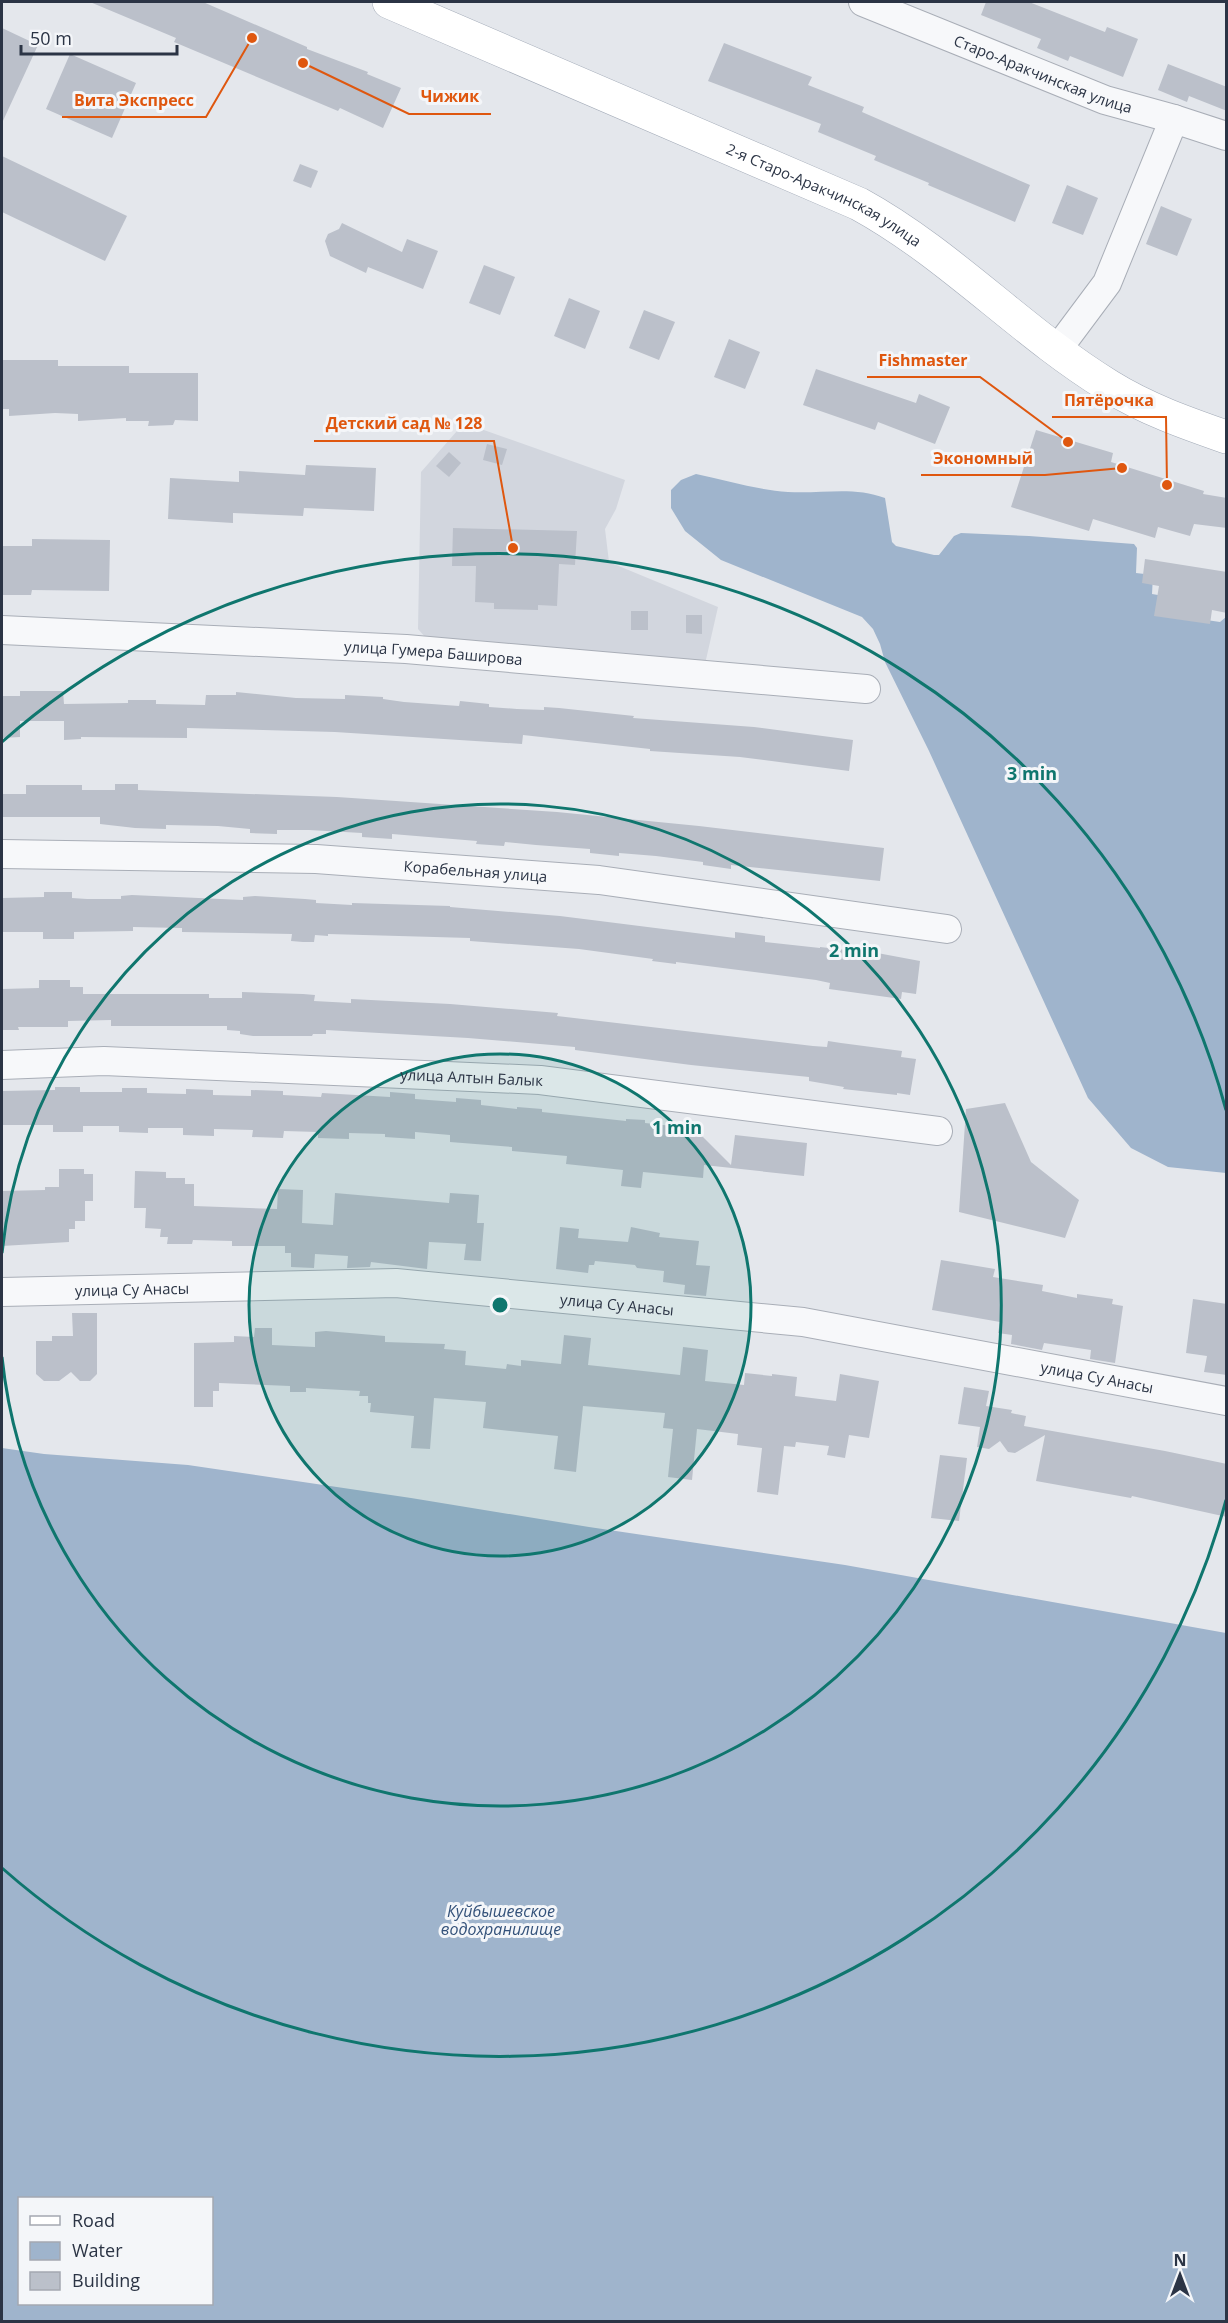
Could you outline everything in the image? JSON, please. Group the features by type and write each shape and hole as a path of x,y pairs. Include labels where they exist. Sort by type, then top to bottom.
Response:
{"main road":[{"name":"2-я Старо-Аракчинская улица","path":"389,2 859,204 892,222 928,247 1057,350 1108,386 1145,407 1227,436"}],"street":[{"name":"Старо-Аракчинская улица","path":"863,2 1105,100 1227,136"},
{"path":"1057,350 1107,283 1174,119"},
{"name":"улица Гумера Баширова","path":"2,630 406,649 866,689"},
{"name":"Корабельная улица","path":"2,854 316,859 599,880 947,928"},
{"name":"улица Алтын Балык","path":"2,1065 104,1061 540,1080 938,1131"},
{"name":"улица Су Анасы","path":"2,1292 396,1283 803,1322 1227,1401"}],"shaded area":[{"path":"464,423 625,480 616,509 605,529 609,562 718,607 705,664 426,638 418,629 421,472"}],"water":[{"path":"696,474 776,491 849,491 885,498 892,542 896,546 934,555 939,555 954,536 961,533 1134,544 1137,548 1136,573 1153,575 1152,594 1158,595 1186,617 1220,622 1226,617 1226,1173 1168,1167 1131,1148 1088,1098 929,751 885,662 873,629 862,617 721,560 685,531 671,508 671,490 681,480"},
{"name":"Куйбышевское водохранилище","path":"2,1448 44,1454 188,1465 411,1498 845,1565 1226,1633 1226,2321 2,2321"}],"building":[{"path":"90,2 203,2 401,88 383,128 340,108 338,111 174,42 176,38"},
{"path":"986,2 1029,2 1105,32 1107,27 1138,39 1123,77 1070,56 1068,61 1037,48 1041,39 981,15"},
{"path":"2,28 38,45 2,123"},
{"path":"724,43 812,77 808,85 864,107 862,112 1030,185 1015,222 928,185 929,183 874,160 876,156 818,132 821,124 708,81"},
{"path":"70,54 136,83 112,138 46,109"},
{"path":"1168,64 1227,87 1227,111 1189,96 1187,102 1158,90"},
{"path":"2,156 127,216 105,261 2,212"},
{"path":"300,164 318,171 311,188 293,181"},
{"path":"1067,185 1098,198 1083,235 1052,223"},
{"path":"1161,206 1192,219 1177,256 1146,244"},
{"path":"342,223 402,252 407,239 438,251 423,289 368,267 366,273 330,256 325,241 328,234 339,229"},
{"path":"484,265 515,277 500,315 469,303"},
{"path":"569,298 600,311 585,349 554,336"},
{"path":"644,310 675,322 659,360 629,348"},
{"path":"729,339 760,352 745,389 714,377"},
{"path":"2,360 58,360 58,366 129,366 129,373 198,373 198,421 175,420 173,425 148,426 149,421 126,421 126,418 78,421 78,414 9,416 9,409 2,409"},
{"path":"816,369 916,403 919,394 950,407 935,444 878,422 875,430 803,405"},
{"path":"1036,430 1113,453 1111,462 1204,491 1203,494 1227,498 1227,528 1194,524 1190,536 1158,527 1155,538 1093,519 1089,531 1011,507"},
{"path":"487,444 507,449 502,465 483,460"},
{"path":"449,452 461,463 449,477 436,466"},
{"path":"306,465 376,468 374,511 304,508 303,516 233,513 233,523 168,519 170,478 239,482 239,471 305,475"},
{"path":"453,528 577,531 575,565 559,564 557,606 538,605 538,610 494,609 494,603 475,602 476,566 452,566"},
{"path":"32,539 110,540 109,591 32,590 31,595 2,595 2,546 32,546"},
{"path":"1145,559 1227,572 1227,613 1212,610 1210,624 1154,616 1159,586 1142,583"},
{"path":"631,611 648,611 648,630 631,630"},
{"path":"686,615 702,615 702,634 686,633"},
{"path":"20,691 63,691 64,704 156,700 156,704 205,705 206,695 236,695 236,692 296,698 345,699 345,695 383,697 383,699 404,702 459,706 460,701 489,704 489,707 544,710 544,707 559,708 634,716 633,718 754,727 853,740 849,771 740,757 650,751 650,749 523,735 522,744 335,732 187,728 187,738 81,737 81,739 64,740 64,721 20,721 20,737 2,738 2,696 20,696"},
{"path":"115,784 138,784 138,790 337,797 557,812 884,848 880,881 731,865 731,869 703,865 703,862 656,856 619,853 619,856 590,853 590,849 505,842 504,846 476,844 477,841 392,834 392,839 362,837 362,833 309,830 277,830 277,834 250,833 250,829 218,826 166,825 166,829 135,828 100,824 100,817 2,817 2,794 26,794 26,785 82,785 82,790 115,790"},
{"path":"44,892 72,892 72,898 87,899 121,899 121,896 132,895 243,900 243,897 255,896 352,905 352,903 450,906 560,916 735,938 735,932 765,936 765,942 855,951 856,949 920,961 916,994 902,992 901,999 829,989 830,983 816,980 652,961 653,959 579,949 470,941 470,938 328,934 328,936 315,935 314,942 303,942 291,941 292,934 182,932 182,928 133,927 133,931 74,932 74,939 43,939 43,932 2,932 2,898 44,897"},
{"path":"39,980 70,980 70,987 83,987 83,994 209,994 209,998 242,998 242,992 303,994 315,995 314,1001 351,1003 351,999 558,1013 557,1016 813,1046 827,1047 828,1041 902,1051 901,1057 916,1059 910,1095 897,1093 897,1095 843,1089 844,1087 809,1081 809,1077 691,1065 575,1050 575,1047 468,1038 326,1030 326,1034 313,1034 312,1036 253,1036 240,1034 240,1031 227,1030 227,1026 111,1026 111,1020 68,1021 68,1027 18,1027 19,1030 2,1030 2,989 39,988"},
{"path":"55,1087 80,1087 80,1092 122,1092 122,1088 147,1088 147,1093 186,1094 186,1089 213,1090 213,1095 251,1096 251,1090 283,1091 283,1095 321,1097 322,1093 390,1097 390,1092 415,1094 415,1099 456,1102 456,1098 481,1100 481,1105 542,1109 542,1112 626,1121 626,1119 645,1120 645,1123 681,1127 681,1133 701,1135 731,1165 735,1135 807,1143 804,1176 704,1165 703,1178 643,1172 641,1188 621,1186 623,1170 566,1164 567,1156 512,1151 512,1147 450,1142 450,1135 415,1132 415,1139 385,1137 385,1134 349,1133 349,1139 318,1138 318,1132 284,1131 283,1138 252,1137 253,1130 214,1129 214,1136 183,1135 183,1128 148,1128 148,1133 119,1132 119,1126 83,1126 83,1132 53,1132 53,1125 2,1125 2,1091 55,1090"},
{"path":"1005,1103 1031,1162 1079,1200 1065,1238 959,1212 966,1109"},
{"path":"59,1169 84,1169 84,1174 93,1174 93,1201 85,1201 85,1221 75,1221 75,1229 69,1229 69,1242 2,1246 2,1191 45,1190 45,1187 59,1187"},
{"path":"135,1171 166,1172 166,1178 185,1178 185,1184 194,1184 194,1206 277,1209 278,1189 303,1190 302,1223 333,1225 335,1193 449,1203 450,1193 479,1195 477,1223 484,1223 481,1261 464,1260 466,1244 429,1242 427,1269 371,1262 370,1267 347,1268 348,1256 315,1254 314,1268 291,1267 291,1253 285,1253 285,1246 232,1246 232,1241 193,1240 192,1244 167,1244 168,1237 160,1237 161,1229 145,1228 146,1208 134,1208"},
{"path":"560,1227 579,1229 578,1238 628,1242 631,1227 660,1233 659,1237 699,1241 696,1265 710,1266 706,1296 684,1294 685,1285 663,1282 664,1271 637,1268 635,1265 595,1261 594,1265 589,1265 588,1273 556,1269"},
{"path":"941,1260 995,1269 993,1277 1043,1285 1042,1291 1077,1298 1077,1294 1113,1299 1112,1304 1123,1306 1115,1363 1090,1359 1091,1350 1044,1343 1042,1350 1011,1344 1012,1335 998,1333 1000,1322 932,1310"},
{"path":"1193,1299 1227,1304 1227,1375 1204,1372 1207,1356 1186,1353"},
{"path":"72,1313 97,1313 97,1374 90,1381 80,1381 71,1372 59,1381 44,1381 36,1374 36,1341 52,1341 52,1336 73,1336"},
{"path":"255,1328 272,1328 272,1345 315,1347 315,1332 326,1331 385,1336 385,1342 445,1344 444,1349 466,1351 465,1365 506,1369 507,1364 521,1366 521,1360 561,1364 564,1335 591,1338 588,1365 680,1375 683,1347 708,1350 705,1381 744,1385 745,1373 797,1377 795,1396 836,1401 840,1374 879,1381 869,1438 849,1435 845,1458 827,1455 829,1446 796,1442 795,1447 784,1446 778,1495 757,1492 762,1448 737,1445 738,1434 697,1429 692,1480 668,1477 673,1429 663,1428 665,1413 583,1406 576,1472 554,1469 558,1436 483,1428 486,1402 434,1398 430,1449 411,1448 414,1416 370,1412 371,1403 368,1403 368,1396 359,1396 360,1391 306,1388 306,1392 290,1392 290,1386 219,1383 219,1391 213,1391 213,1407 194,1407 194,1343 234,1342 234,1336 254,1337"},
{"path":"964,1387 989,1391 986,1406 1012,1410 1011,1413 1026,1416 1024,1426 1227,1464 1227,1517 1132,1496 1131,1498 1036,1481 1045,1435 1015,1453 1008,1452 1000,1441 989,1449 977,1447 980,1427 958,1424"},
{"path":"940,1455 967,1458 959,1521 931,1518"}],"place":[{"name":"Вита Экспресс","path":"252,38"},
{"name":"Чижик","path":"303,63"},
{"name":"Fishmaster","path":"1068,442"},
{"name":"Экономный","path":"1122,468"},
{"name":"Пятёрочка","path":"1167,485"},
{"name":"Детский сад № 128","path":"513,548"}]}
